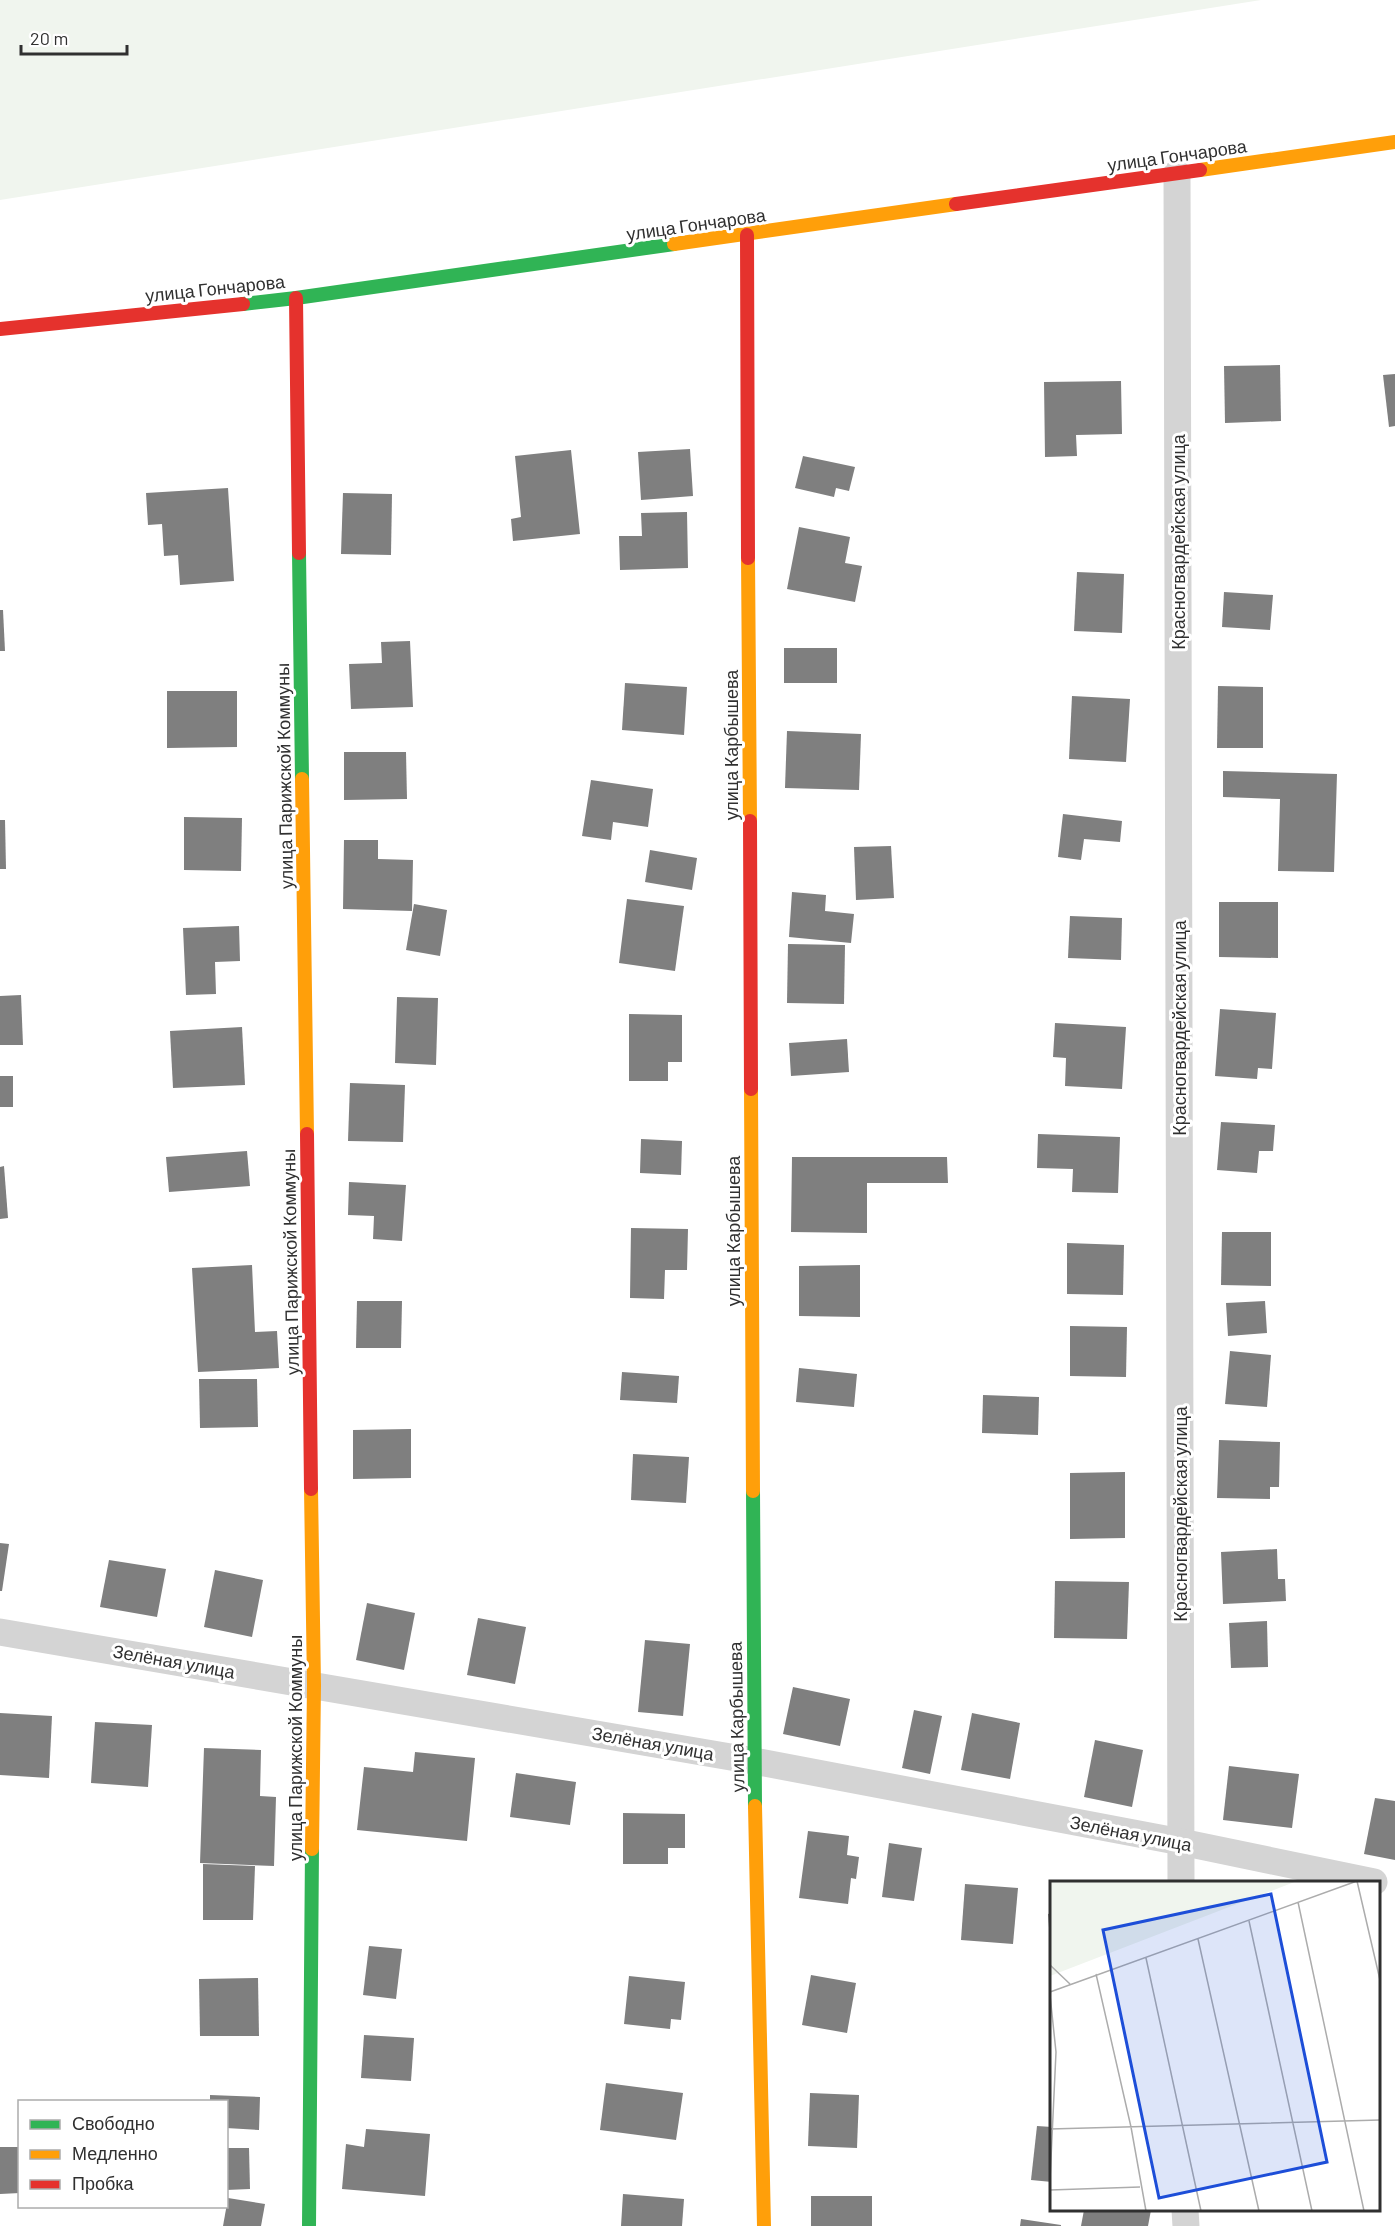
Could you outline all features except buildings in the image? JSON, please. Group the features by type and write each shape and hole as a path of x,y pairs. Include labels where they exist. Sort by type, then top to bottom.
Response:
{"street":[{"name":"улица Гончарова","path":"0,329 296,298 1395,142"},
{"name":"Красногвардейская улица","path":"1177,173 1181,1881"},
{"name":"улица Карбышева","path":"747,235 754,1761 764,2226"},
{"name":"улица Парижской Коммуны","path":"296,298 314,1685 309,2226"},
{"name":"Зелёная улица","path":"0,1632 754,1761 1181,1842 1369,1881"},
{"path":"1380,1884 1395,1887"},
{"path":"1185,2211 1186,2226"}],"shaded area":[{"path":"0,0 1261,0 0,200"}],"traffic: fast":[{"path":"243,304 674,244"},
{"path":"299,553 302,779"},
{"path":"753,1491 755,1806"},
{"path":"309,2226 312,1849"}],"traffic: slow":[{"path":"1200,170 1395,142"},
{"path":"674,244 956,204"},
{"path":"748,558 750,821"},
{"path":"302,779 307,1134"},
{"path":"751,1089 753,1491"},
{"path":"311,1489 314,1685 312,1849"},
{"path":"755,1806 764,2226"}],"traffic: jam":[{"path":"956,204 1200,170"},
{"path":"747,235 748,558"},
{"path":"296,298 299,553"},
{"path":"0,329 243,304"},
{"path":"750,821 751,1089"},
{"path":"307,1134 311,1489"}]}
